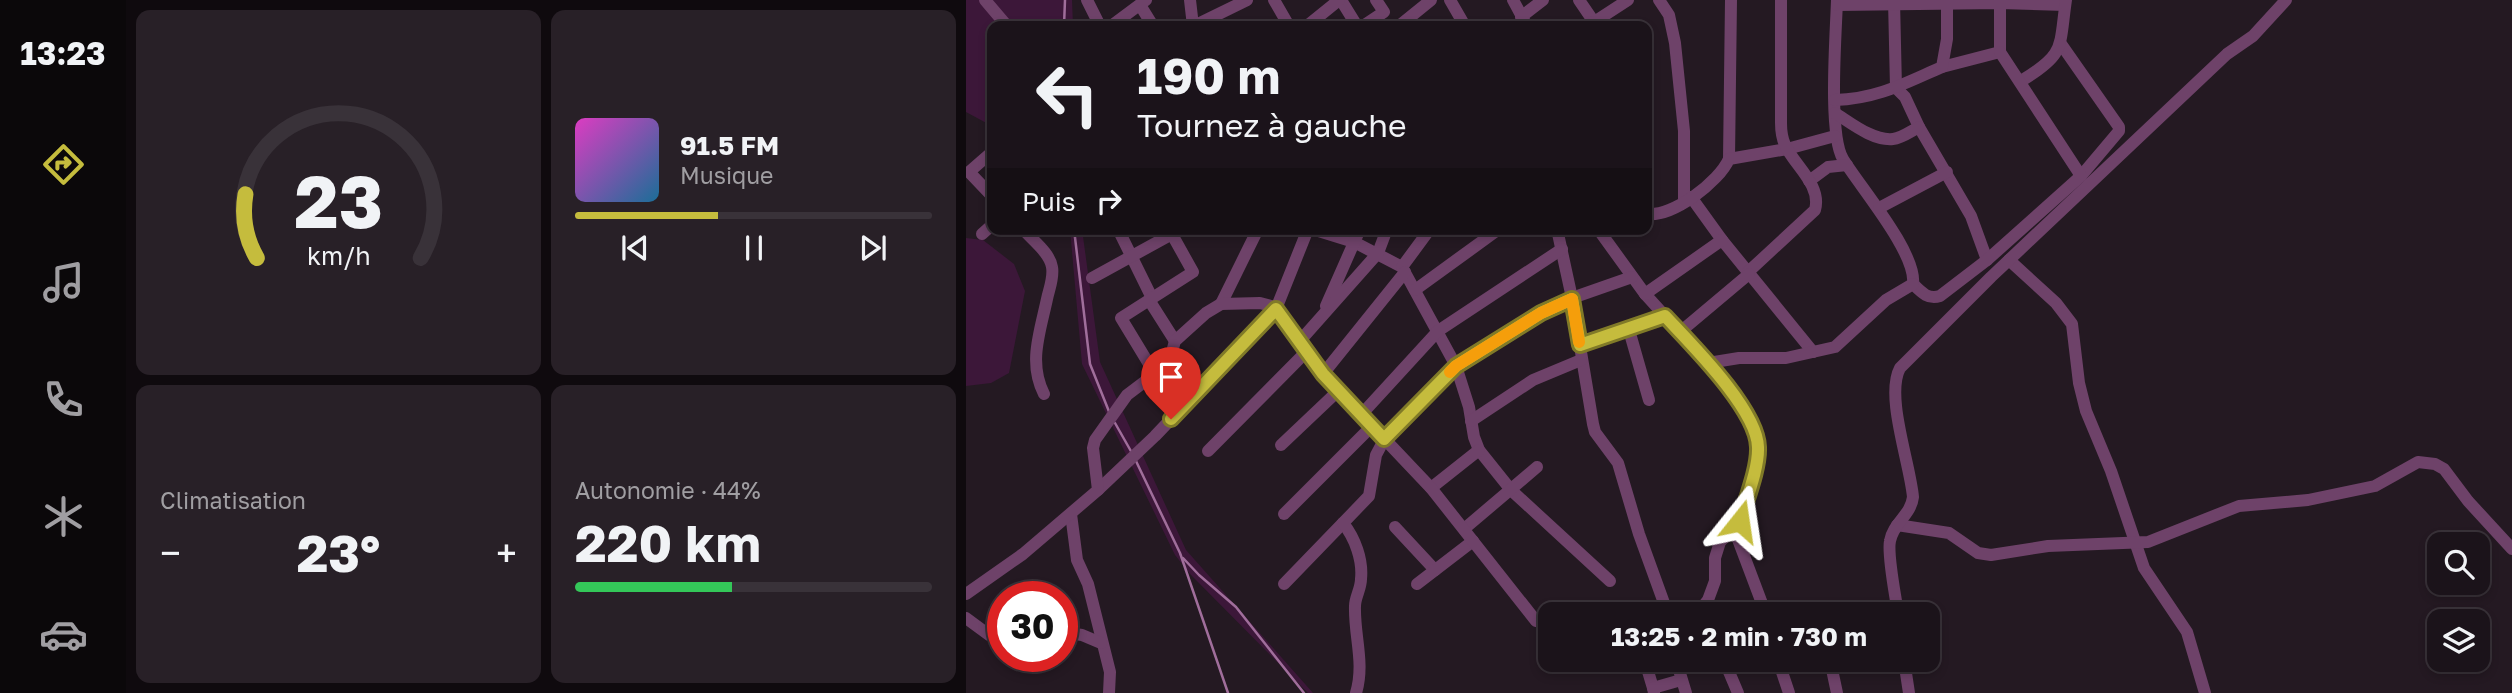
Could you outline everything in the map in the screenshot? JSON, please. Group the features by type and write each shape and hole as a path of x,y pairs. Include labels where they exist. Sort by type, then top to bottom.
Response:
{"street":[{"path":"985,0 1003,21"},
{"path":"1087,0 1098,21"},
{"path":"1190,0 1193,21"},
{"path":"1204,21 1247,0"},
{"path":"1274,0 1286,21"},
{"path":"1313,21 1340,0 1354,21"},
{"path":"1376,0 1392,21"},
{"path":"1404,21 1431,0"},
{"path":"1450,0 1462,21"},
{"path":"1513,0 1524,21"},
{"path":"1525,21 1543,0"},
{"path":"1579,0 1590,21"},
{"path":"1596,21 1628,0"},
{"path":"1658,0 1668,15 1675,43 1685,131 1687,200 1813,352"},
{"path":"1652,214 1661,214 1687,200 1722,172 1729,159 1731,0"},
{"path":"1680,332 1815,210 1816,198 1809,181 1787,149 1781,123 1781,0"},
{"path":"1897,602 1889,543 1897,525 1910,510 1913,497 1895,397 1898,373 2009,260 2227,54 2253,36 2286,0"},
{"path":"1118,21 1143,2 1151,21"},
{"path":"1894,2 1896,88 1905,97 1919,127 1971,216 1987,260"},
{"path":"1942,67 1947,39 1947,2"},
{"path":"2000,2 2000,52 2081,176"},
{"path":"2021,81 2051,60 2061,44 2065,3 1837,3 1835,136 1839,150 1879,208 1913,270 1913,284 1925,295 1938,297 1987,260 2081,176 2119,131 2119,127 2061,44"},
{"path":"1370,21 1384,12"},
{"path":"1835,107 1896,88 1942,67 2000,52"},
{"path":"1835,107 1872,135 1887,139 1896,139 1919,127"},
{"path":"1729,159 1787,149 1835,136"},
{"path":"987,156 968,173 987,191"},
{"path":"1809,181 1828,167 1847,165"},
{"path":"1879,208 1947,172"},
{"path":"1028,235 1052,266 1052,279 1042,316 1036,357 1037,379 1044,394"},
{"path":"1121,235 1151,299 1175,341"},
{"path":"1092,278 1166,235"},
{"path":"1155,374 1121,318 1193,272 1173,235"},
{"path":"1098,490 1095,440 1129,392 1168,363 1175,341 1220,304 1255,235"},
{"path":"966,594 1023,554 1098,490 1155,436 1276,309 1307,235"},
{"path":"1208,451 1302,347 1321,317 1357,235 1403,269 1415,290 1456,366 1479,450 1511,490 1611,581"},
{"path":"1321,317 1378,253 1385,235"},
{"path":"1323,374 1426,235"},
{"path":"1415,290 1491,235"},
{"path":"1559,235 1594,429 1618,463 1639,534 1664,602"},
{"path":"1602,235 1646,294 1730,388 1757,439 1757,459 1737,531 1739,545 1761,602"},
{"path":"1646,294 1722,240"},
{"path":"1360,416 1438,331 1562,249"},
{"path":"2009,260 2056,303 2072,324 2079,383 2086,411 2111,471 2144,568 2187,632 2205,693"},
{"path":"1284,584 1369,496 1376,455 1384,439 1456,366 1541,313 1632,277"},
{"path":"1708,363 1739,358 1776,359 1829,349 1841,343 1886,300 1913,284"},
{"path":"1220,304 1260,303 1276,309 1323,374 1360,416 1432,488 1536,621"},
{"path":"1580,345 1665,316"},
{"path":"1629,330 1649,400"},
{"path":"1471,421 1533,380 1581,360"},
{"path":"1281,445 1338,391"},
{"path":"1284,514 1371,427"},
{"path":"1432,488 1479,450"},
{"path":"1897,525 1949,533 1978,553 1991,555 2073,544 2135,544 2148,542 2239,506 2308,500 2375,486 2418,462 2435,464 2444,469 2468,501 2512,549"},
{"path":"1464,529 1537,467"},
{"path":"1071,514 1077,560 1092,597 1110,672 1109,693"},
{"path":"1706,602 1715,581 1715,558 1720,542 1740,521"},
{"path":"1343,523 1355,543 1362,580 1355,606 1361,662 1356,693"},
{"path":"1395,527 1435,570"},
{"path":"1417,584 1473,541"},
{"path":"966,618 987,634"},
{"path":"1078,634 1101,643"},
{"path":"1648,672 1653,691 1681,680"},
{"path":"1679,672 1686,693"},
{"path":"1729,672 1738,693"},
{"path":"1782,672 1789,693"},
{"path":"1833,672 1837,693"},
{"path":"1906,672 1909,693"}],"shaded area":[{"path":"966,0 1072,0 1073,21 987,21 987,123 966,112"},
{"path":"1071,235 1083,235 1100,362 1186,550 1313,693 1308,693 1191,575 1175,555 1082,364"},
{"path":"966,238 983,240 1014,264 1025,291 1009,373 991,383 966,386"}],"waterway":[{"path":"1064,21 1065,0"},
{"path":"1075,235 1090,364 1110,414"},
{"path":"1115,423 1132,453"},
{"path":"1135,459 1180,553 1228,693"},
{"path":"1183,558 1236,607 1304,693"}],"slow traffic":[{"path":"1450,372 1541,313 1572,299 1579,342"}],"route":[{"path":"1171,419 1276,309 1323,374 1384,439 1456,366 1541,313 1572,299 1580,345 1665,316 1725,382 1755,432 1758,446 1740,521"}]}
